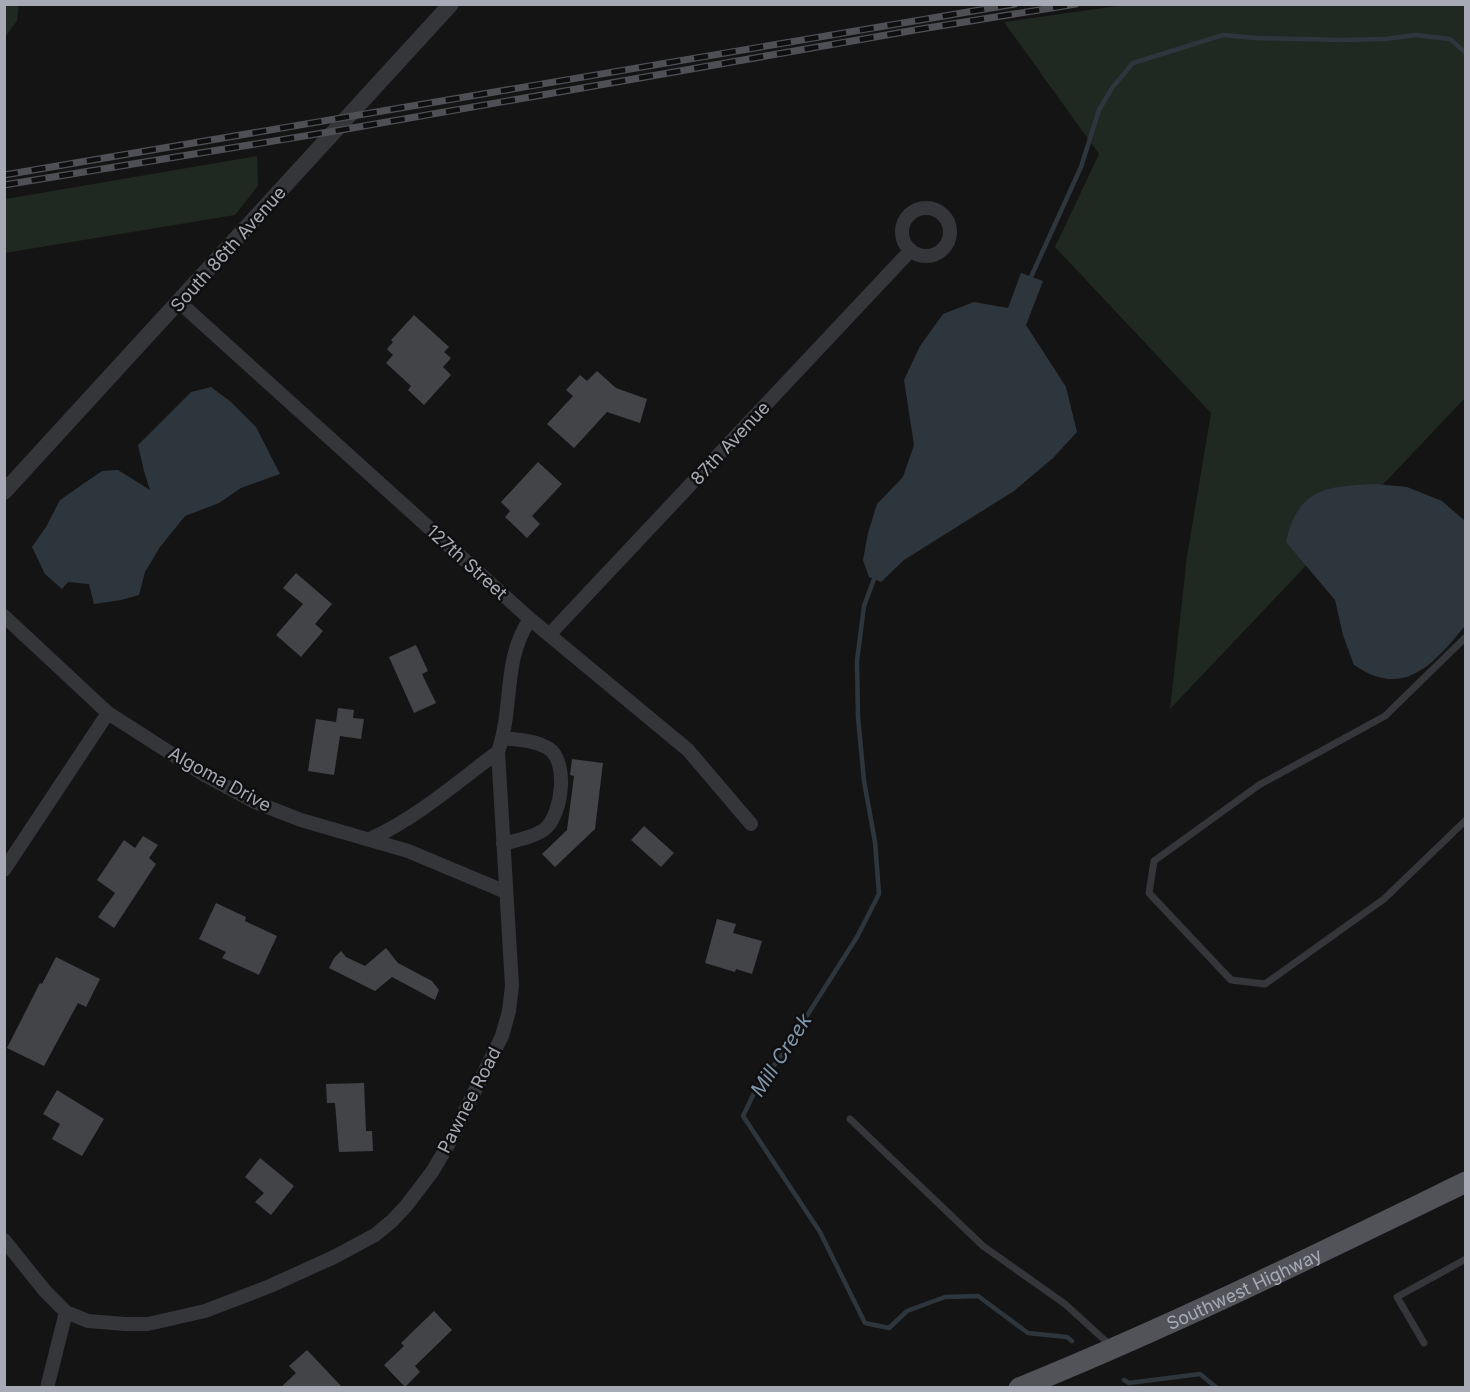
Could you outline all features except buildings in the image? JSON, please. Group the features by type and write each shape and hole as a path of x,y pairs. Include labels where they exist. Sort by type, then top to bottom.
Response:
{"main road":[{"name":"Southwest Highway","path":"1019,1388 1114,1349 1265,1281 1466,1182"}],"street":[{"name":"South 86th Avenue","path":"4,492 451,4"},
{"name":"87th Avenue","path":"549,635 911,250"},
{"name":"127th Street","path":"179,302 530,619 688,750 750,824"},
{"name":"Algoma Drive","path":"4,616 108,713 203,774 255,802 301,820 408,851 506,892"},
{"name":"Pawnee Road","path":"66,1312 87,1321 148,1324 205,1311 270,1286 334,1257 375,1235 392,1221 432,1172 502,1036 509,1011 512,986 498,752 503,738 513,653 520,634 530,619"},
{"path":"4,870 108,713"},
{"path":"503,738 530,741 550,749 560,765 561,788 554,819 544,830 503,844"},
{"path":"370,839 415,814 498,752"},
{"path":"4,1240 45,1291 66,1312 47,1388"}],"lane":[{"path":"1466,637 1385,716 1259,785 1154,861 1149,893 1231,980 1265,984 1384,898 1466,820"},
{"path":"850,1119 983,1246 1065,1304 1114,1349"},
{"path":"1424,1343 1397,1297 1466,1259"}],"shaded area":[{"path":"5,4 19,5 17,21 5,37"},
{"path":"1124,5 1465,5 1465,398 1170,709 1187,556 1211,413 1055,247 1099,154 1004,22"},
{"path":"257,156 258,186 235,215 5,253 5,199"},
{"path":"1021,273 1043,281 1026,325 1066,387 1077,432 1053,458 1014,491 904,560 881,582 869,577 863,560 877,504 903,477 914,445 904,380 920,346 943,314 974,302 1008,308"},
{"path":"211,387 231,402 256,427 280,474 241,488 219,503 185,516 160,547 145,572 139,595 94,604 89,584 68,582 62,589 45,574 32,547 60,500 102,471 118,470 150,490 138,445 191,392"},
{"path":"1377,484 1407,487 1442,501 1465,521 1465,626 1437,657 1415,673 1403,678 1389,679 1375,676 1354,665 1343,635 1335,600 1286,542 1298,510 1307,500 1330,489"}],"waterway":[{"path":"1031,277 1081,167 1099,110 1112,88 1133,63 1223,35 1342,40 1385,39 1415,35 1450,39 1466,53"},
{"name":"Mill Creek","path":"874,579 864,606 857,661 858,717 864,781 875,842 879,894 857,937 782,1055 757,1087 743,1116 820,1232 865,1323 889,1328 907,1311 945,1297 978,1296 1028,1333 1067,1337 1072,1341"},
{"name":"Mill Creek","path":"1124,1380 1129,1383 1200,1374 1217,1388"}],"railway":[{"path":"4,175 1015,4"},
{"path":"4,185 335,131 1076,4"}]}
